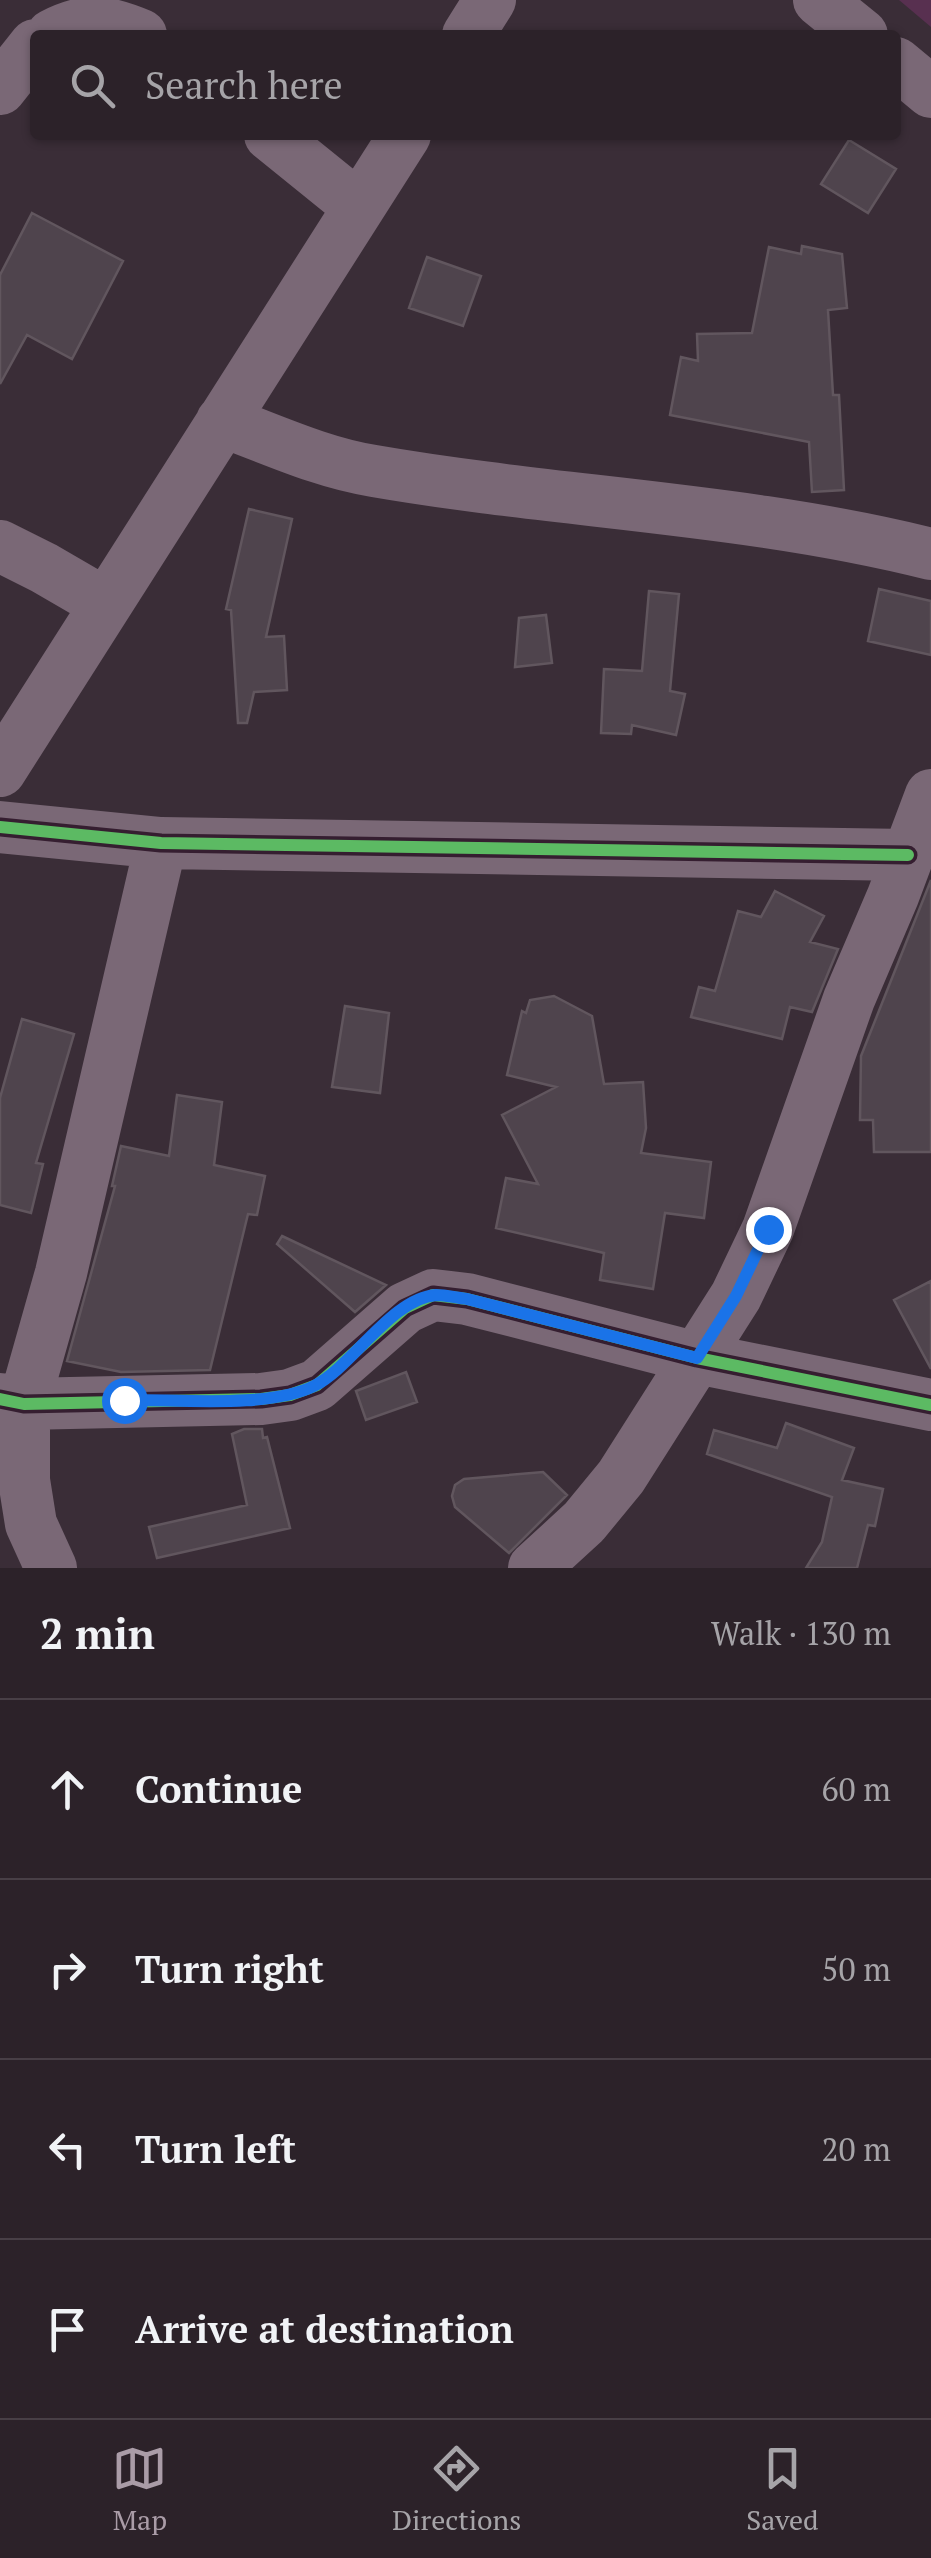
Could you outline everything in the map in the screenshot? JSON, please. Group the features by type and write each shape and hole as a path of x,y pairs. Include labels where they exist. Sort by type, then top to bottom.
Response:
{"street":[{"path":"471,30 490,0"},
{"path":"819,0 856,30"},
{"path":"60,25 114,23 130,30"},
{"path":"0,88 30,56"},
{"path":"901,67 931,92"},
{"path":"276,140 359,207"},
{"path":"0,771 402,140"},
{"path":"222,421 370,471 868,538 931,554"},
{"path":"0,546 106,604"},
{"path":"534,1568 584,1522 621,1477 736,1296 768,1229 849,999 931,795"},
{"path":"0,827 161,843 908,855"},
{"path":"51,1568 31,1524 12,1402 61,1272 161,843"},
{"path":"12,1402 261,1399 290,1395 317,1384 405,1308 433,1295 467,1299 697,1358 931,1405"}],"shaded area":[{"path":"899,0 931,0 931,27"}],"building":[{"path":"849,140 896,169 868,213 821,184"},
{"path":"32,213 123,261 72,359 27,335 0,384 0,275"},
{"path":"802,246 842,254 847,308 828,310 833,395 839,395 844,490 812,492 809,442 670,415 681,357 698,361 697,334 752,333 769,247 801,254"},
{"path":"427,257 481,276 463,326 409,308"},
{"path":"249,509 292,519 266,637 284,636 287,690 254,692 247,723 238,723 231,610 226,609"},
{"path":"879,589 931,601 931,655 868,641"},
{"path":"649,591 679,594 670,691 685,694 676,735 632,725 631,734 601,733 604,669 642,671"},
{"path":"546,615 552,663 515,667 519,618"},
{"path":"931,880 931,1152 874,1152 873,1120 860,1120 861,1056"},
{"path":"775,891 824,916 810,942 838,949 812,1012 790,1007 782,1039 691,1017 699,987 715,991 738,911 761,917"},
{"path":"554,996 592,1016 604,1084 643,1082 646,1128 641,1153 711,1162 704,1218 665,1213 653,1289 600,1280 604,1253 496,1228 506,1178 538,1184 502,1115 556,1087 507,1075 522,1011 526,1013 530,1000"},
{"path":"345,1006 389,1013 380,1093 332,1087"},
{"path":"22,1019 74,1034 36,1163 43,1164 31,1213 0,1205 0,1098"},
{"path":"177,1095 222,1102 214,1165 265,1176 257,1215 248,1214 210,1370 121,1372 67,1361 115,1186 121,1146 169,1156"},
{"path":"282,1236 386,1285 355,1312 277,1244"},
{"path":"931,1281 931,1369 894,1300"},
{"path":"406,1372 417,1402 366,1420 356,1391"},
{"path":"786,1423 854,1448 842,1480 883,1489 875,1526 868,1525 857,1568 806,1568 822,1542 832,1497 707,1454 714,1430 777,1448"},
{"path":"262,1429 263,1438 267,1437 290,1528 157,1558 149,1527 247,1505 232,1434"},
{"path":"543,1472 567,1495 509,1553 455,1507 455,1485 464,1479"}],"cycle path":[{"path":"0,827 161,843 908,855"},
{"path":"0,1399 24,1404 261,1399 290,1395 317,1385 405,1308 433,1295 467,1299 697,1358 931,1405"}],"route":[{"path":"124,1400 261,1399 290,1395 317,1384 405,1308 433,1295 467,1299 697,1358 736,1296 768,1229"}]}
